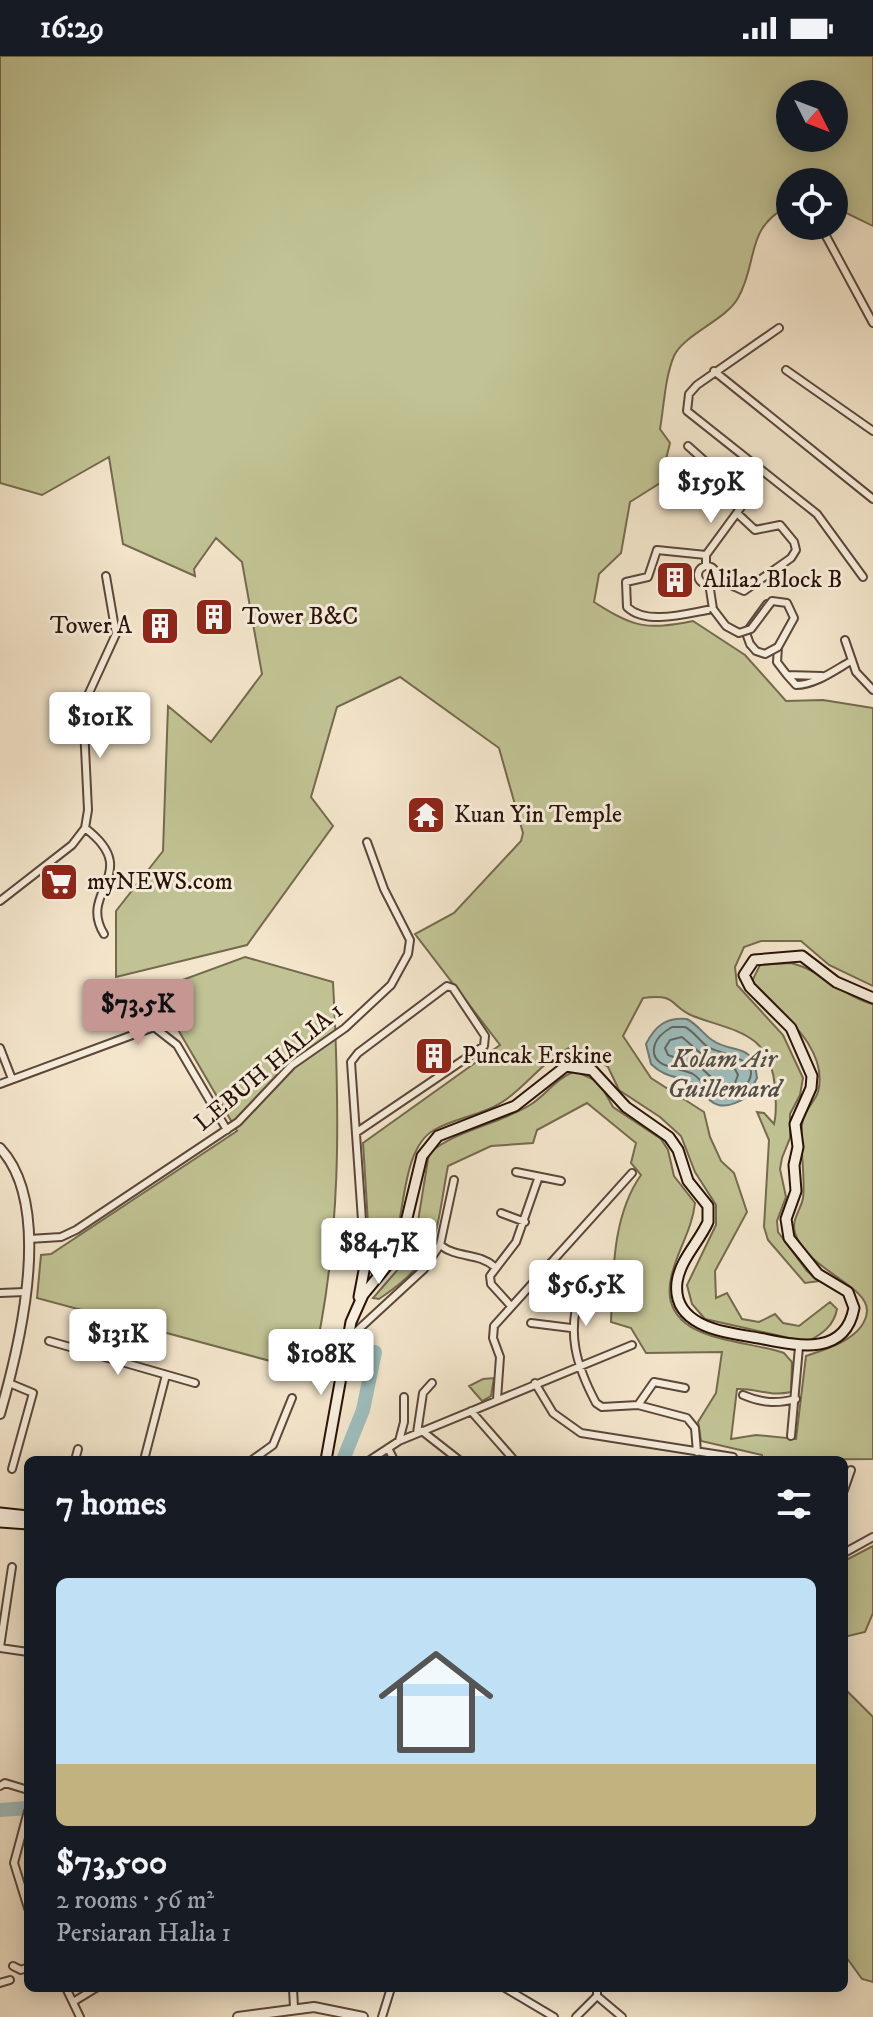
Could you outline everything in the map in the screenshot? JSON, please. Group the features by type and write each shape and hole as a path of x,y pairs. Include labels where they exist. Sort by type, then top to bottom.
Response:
{"main road":[{"path":"358,1305 387,1268 406,1231 418,1166 438,1136 515,1106 559,1070 582,1066 599,1075 626,1107 669,1137 688,1181 708,1206 708,1222 677,1280 677,1291 686,1311 711,1329 799,1347 821,1345 841,1334 854,1308 848,1292 818,1274 789,1238 786,1219 796,1191 794,1165 798,1147 795,1124 811,1088 812,1076 791,1028 746,981 746,969 760,958 802,956 836,982 873,998"},
{"path":"363,1228 386,1239 406,1231"},
{"path":"327,1456 347,1340 358,1305 366,1260"},
{"path":"0,1515 24,1516"},
{"path":"0,1515 24,1523"}],"street":[{"path":"828,240 873,323"},
{"path":"779,328 714,371 689,394 687,411 817,514 863,577"},
{"path":"786,370 873,431"},
{"path":"714,371 873,499"},
{"path":"688,446 746,496 747,503 739,515 706,555 706,566"},
{"path":"743,484 756,467"},
{"path":"706,566 699,571 698,577 744,591 791,558 796,550 794,542 780,525 755,530 739,515"},
{"path":"706,555 657,550 648,577 626,582 624,598 627,607 641,615 665,617 713,609"},
{"path":"706,566 714,569 713,609 726,626 739,633 751,629 767,604 781,600 787,603 794,618 778,647 765,654 756,651 746,633 748,627 771,600 782,599 790,605 795,617 776,656 796,685 851,661"},
{"path":"0,901 72,845 85,828 88,810 83,706 116,634 106,576"},
{"path":"845,640 851,661 873,690"},
{"path":"85,828 104,843 111,859 96,916 104,934"},
{"name":"LEBUH HALIA 1","path":"29,1239 61,1237 76,1230 227,1130 292,1065 377,1000 408,954 410,940 384,889 367,842"},
{"path":"357,1132 484,1046 485,1036 453,988 447,986 358,1053 351,1062 364,1249 366,1260 379,1276"},
{"path":"0,1084 154,1027 177,1045 227,1130"},
{"path":"1,1050 12,1079"},
{"path":"0,1060 1,1050"},
{"path":"0,1148 21,1187 29,1239 25,1292 9,1383 0,1414"},
{"path":"516,1172 538,1179 561,1181"},
{"path":"497,1399 500,1357 492,1333 511,1306 632,1173"},
{"path":"511,1306 491,1284 495,1267 511,1249 525,1222 538,1179"},
{"path":"347,1340 424,1269 440,1245 454,1180"},
{"path":"501,1213 525,1222"},
{"path":"440,1245 459,1256 481,1256 495,1267"},
{"path":"364,1249 387,1268"},
{"path":"581,1290 571,1328 580,1366 596,1403 602,1407 638,1405 693,1422 697,1452"},
{"path":"0,1293 25,1292"},
{"path":"531,1323 571,1328"},
{"path":"49,1341 195,1383"},
{"path":"376,1456 419,1432 632,1345"},
{"path":"791,1436 799,1347"},
{"path":"145,1456 166,1375"},
{"path":"638,1405 654,1382 685,1388"},
{"path":"9,1383 33,1393 12,1469"},
{"path":"419,1432 423,1393 432,1383"},
{"path":"535,1383 553,1413 581,1433 726,1456"},
{"path":"743,1395 769,1403 796,1399"},
{"path":"399,1441 404,1422 404,1397"},
{"path":"258,1456 273,1445 292,1398"},
{"path":"471,1411 510,1456"},
{"path":"419,1432 453,1456"},
{"path":"388,1448 391,1456"},
{"path":"76,1456 78,1449"},
{"path":"848,1479 851,1470"},
{"path":"848,1551 873,1537"},
{"path":"12,1567 0,1647 24,1651"},
{"path":"0,1786 8,1784 24,1789"},
{"path":"24,1824 15,1852 18,1882 24,1898"},
{"path":"18,1882 24,1880"},
{"path":"13,1966 24,1969"},
{"path":"0,1983 10,1980"},
{"path":"68,1992 80,2017"},
{"path":"73,2002 89,1992"},
{"path":"293,1992 294,2008"},
{"path":"382,2017 390,1992"},
{"path":"512,1992 554,2017"},
{"path":"576,2017 597,1992 622,2017"},
{"path":"238,2017 294,2008 363,2017"}],"green space":[{"path":"0,56 873,56 873,226 848,214 848,168 776,168 776,213 759,235 738,298 724,313 686,341 674,356 660,429 670,443 660,483 630,502 621,553 599,574 594,602 641,625 693,621 745,655 786,701 823,700 873,708 873,986 829,965 801,941 761,941 744,947 735,967 737,985 783,1035 803,1078 800,1095 790,1114 790,1138 780,1169 786,1197 777,1221 778,1232 807,1271 819,1281 805,1283 768,1240 764,1227 769,1140 757,1112 764,1113 774,1124 776,1101 772,1069 758,1045 737,1031 685,1012 662,997 643,998 623,1036 651,1078 704,1112 710,1137 721,1161 734,1173 747,1212 715,1271 716,1298 727,1293 742,1319 759,1322 775,1314 783,1323 799,1326 830,1302 837,1309 826,1329 807,1342 705,1319 692,1304 687,1285 716,1225 716,1205 695,1172 681,1136 660,1117 619,1090 608,1067 588,1053 571,1047 553,1058 499,1104 434,1130 425,1138 412,1160 398,1227 380,1232 368,1223 363,1143 500,1045 415,934 454,913 521,841 523,833 499,748 400,677 337,707 311,797 333,826 247,945 116,977 116,911 163,851 168,706 211,742 262,674 242,562 216,538 194,569 195,576 123,544 109,457 42,495 0,483"},
{"path":"245,957 333,982 337,1080 336,1178 328,1275 311,1372 37,1298 41,1255 51,1254 237,1131 155,990"},
{"path":"791,963 802,966 851,995 873,1004 873,1459 762,1456 701,1441 698,1422 716,1393 722,1352 646,1353 631,1328 611,1322 619,1227 631,1191 641,1175 631,1163 636,1143 587,1103 537,1130 533,1143 491,1146 448,1166 437,1227 425,1257 399,1284 379,1299 373,1298 413,1252 429,1153 453,1138 530,1105 575,1071 599,1082 613,1107 661,1139 668,1150 674,1176 695,1203 671,1278 670,1299 677,1315 691,1327 708,1335 784,1353 792,1362 791,1392 776,1394 737,1389 731,1439 756,1435 796,1439 806,1356 844,1341 860,1328 867,1311 858,1293 811,1257 795,1233 794,1223 804,1189 803,1119 818,1092 820,1075 809,1044 752,981 760,965"},
{"path":"494,1378 491,1396 482,1401 469,1386 483,1379"},
{"path":"873,1546 873,1613 865,1632 848,1636 848,1559"},
{"path":"848,1692 873,1717 873,1982 862,1979 848,1960"}],"water":[{"name":"Kolam Air Guillemard","path":"687,1019 712,1040 741,1050 751,1058 757,1078 747,1097 724,1106 716,1104 693,1084 663,1073 651,1064 646,1044 653,1032 667,1021"}],"waterway":[{"path":"345,1456 363,1410 375,1352"},
{"path":"0,1810 24,1808"}],"place":[{"name":"Alila2 Block B","path":"675,580"},
{"name":"Tower B&C","path":"214,617"},
{"name":"Tower A","path":"160,626"},
{"name":"Kuan Yin Temple","path":"426,815"},
{"name":"myNEWS.com","path":"59,882"},
{"name":"Puncak Erskine","path":"434,1056"}]}
